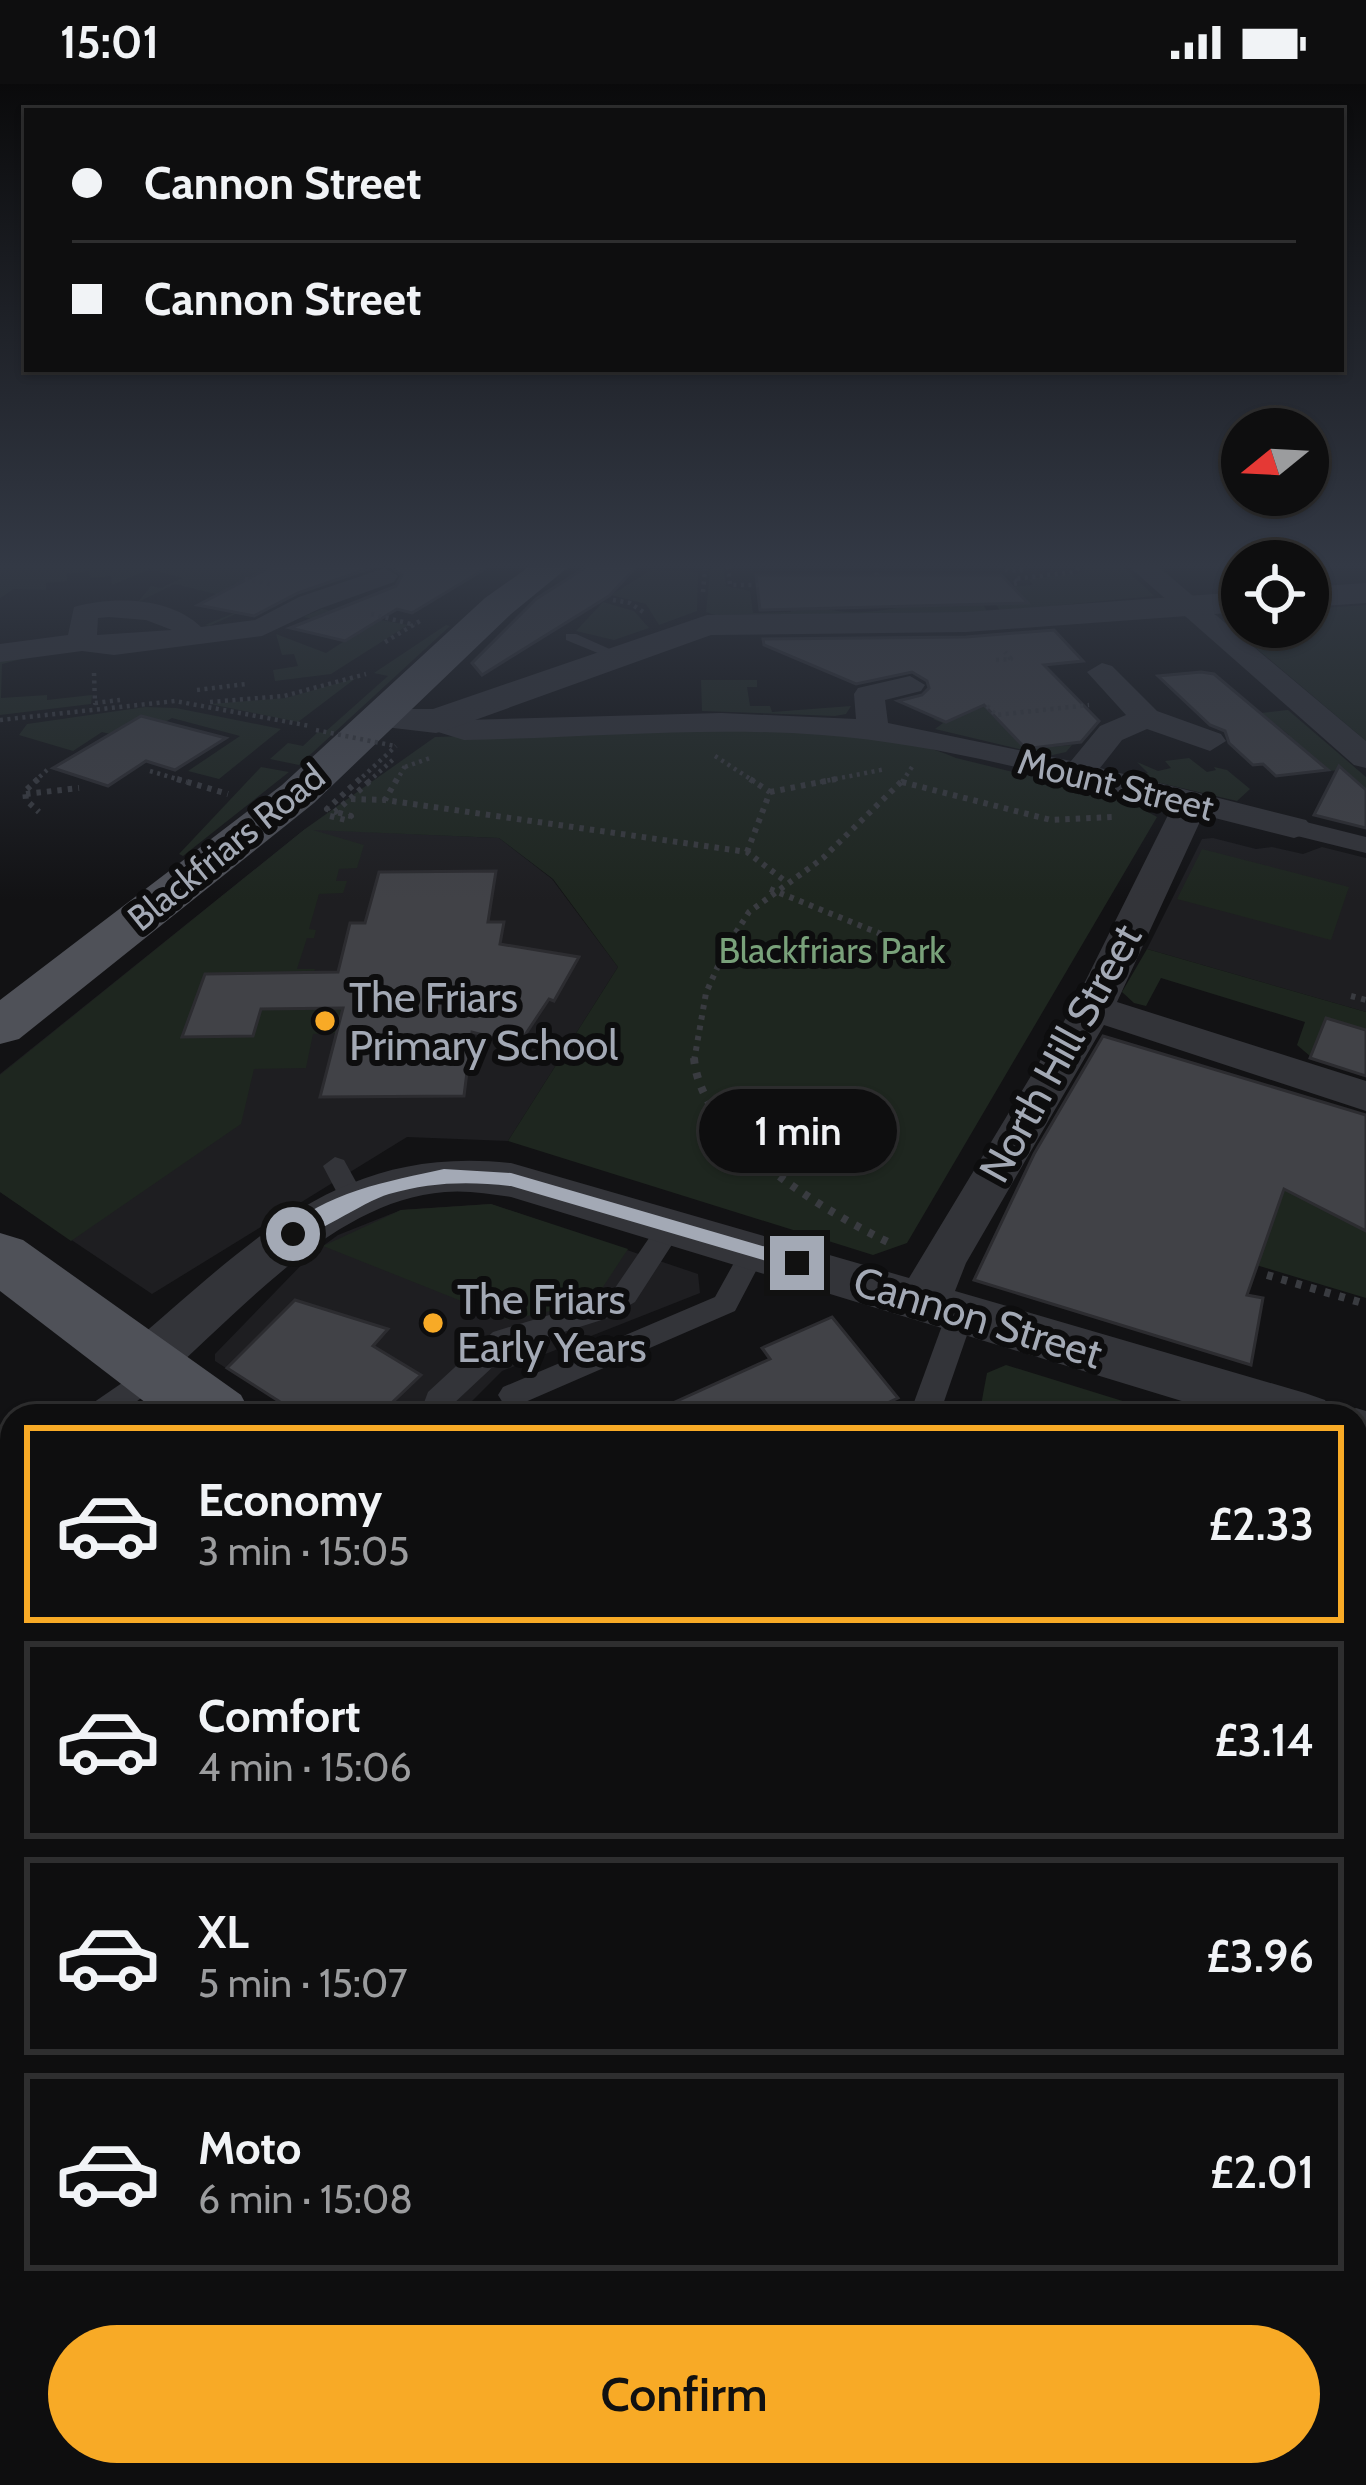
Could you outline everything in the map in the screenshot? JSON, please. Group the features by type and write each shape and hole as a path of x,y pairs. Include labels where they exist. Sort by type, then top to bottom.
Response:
{"main road":[{"name":"Blackfriars Road","path":"0,1027 298,794 389,737 440,676"},
{"path":"0,1257 199,1404"}],"street":[{"path":"389,737 560,676"},
{"path":"1106,676 1146,718 1210,741"},
{"path":"1271,676 1366,758"},
{"path":"873,730 854,690 910,685"},
{"path":"1078,774 1111,733 1146,718"},
{"name":"Mount Street","path":"436,721 464,730 759,723 873,730 1294,827"},
{"name":"North Hill Street","path":"943,1292 1093,1008 1191,804"},
{"path":"1294,827 1366,845"},
{"path":"1093,1008 1366,1096"},
{"name":"Cannon Street","path":"148,1368 273,1250 313,1220 344,1183 475,1176 511,1180 754,1250 943,1292 1270,1404"}],"lane":[{"path":"437,1404 503,1340 598,1311 626,1295 671,1226"},
{"path":"513,1395 724,1304 754,1250"},
{"path":"926,1404 943,1292"},
{"path":"110,1404 148,1368"}],"path":[{"path":"91,676 95,704 120,700"},
{"path":"0,721 155,702 284,696 358,676"},
{"path":"196,690 246,684"},
{"path":"196,703 313,728 396,746 327,809 335,812 389,737"},
{"path":"987,706 996,715 1092,705"},
{"path":"716,756 770,792 928,759"},
{"path":"915,763 902,782 823,858 770,889 723,948 707,991 694,1059 700,1088 729,1129 943,1292"},
{"path":"405,767 385,800 748,852 785,881"},
{"path":"39,812 26,794 34,779 47,770"},
{"path":"150,771 228,794"},
{"path":"902,782 1051,820 1082,822 1126,815"},
{"path":"26,794 79,788"},
{"path":"748,852 770,792"},
{"path":"770,889 955,964"},
{"path":"1352,996 1366,1000"},
{"path":"1267,1275 1366,1304"}],"shaded area":[{"name":"The Friars Primary School","path":"305,829 499,838 552,879 618,967 508,1141 407,1137 152,1294 0,1192 0,1074"},
{"path":"1202,839 1256,849 1272,847 1303,854 1322,847 1366,858 1366,1012 1147,949"},
{"name":"The Friars Early Years","path":"491,1204 698,1274 700,1293 502,1371 469,1404 281,1404 215,1361 215,1354 312,1254 338,1235 401,1210"}],"green space":[{"path":"0,676 1,698 92,695 91,704 0,715"},
{"path":"274,676 315,676 275,681"},
{"path":"388,676 396,676 299,765 270,759 288,743 303,746 318,732 324,733"},
{"path":"1289,676 1366,676 1366,741"},
{"path":"356,678 298,722 210,704 286,698"},
{"path":"701,680 757,680 757,687 747,687 750,706 770,706 772,712 851,706 846,714 835,716 702,711"},
{"path":"1010,683 1021,744 1026,749 1072,745 1066,752 1048,756 935,729 943,723 933,719"},
{"path":"145,707 176,708 281,729 219,779 188,771 240,736 172,718 134,740 102,732 73,751 19,735 27,724"},
{"path":"1288,710 1366,777 1366,797 1343,770 1312,772 1286,738 1289,735 1261,713"},
{"name":"Blackfriars Park","path":"702,728 831,732 897,741 1124,799 1157,817 907,1243 873,1255 508,1141 618,967 553,879 499,838 313,830 364,845 357,868 339,869 336,881 347,881 343,893 319,894 309,929 316,930 314,938 307,938 297,969 315,969 308,990 272,973 205,974 183,1036 253,1036 262,1006 344,1008 337,1033 313,1034 306,1068 254,1069 241,1124 71,1241 0,1192 0,1075 305,829 435,737"},
{"path":"1189,758 1207,772 1216,770 1214,767 1227,770 1250,789 1237,801 1130,776 1133,770 1138,775 1148,773 1137,762 1158,771 1171,768 1165,761"},
{"path":"261,767 289,772 183,856 179,854"},
{"path":"1202,849 1349,887 1331,940 1177,899"},
{"path":"1147,949 1366,1012 1366,1030 1327,1018 1317,1040 1366,1073 1310,1056 1297,1045 1305,1022 1161,978 1146,1006 1134,1003 1122,992"},
{"path":"1308,1130 1332,1213 1366,1231 1366,1298 1256,1265"},
{"path":"491,1204 628,1249 599,1293 573,1306 509,1320 323,1246 401,1210"},
{"path":"1006,1365 1132,1404 981,1404 987,1373"}],"building":[{"path":"837,676 893,676 856,684"},
{"path":"919,676 1055,676 1099,721 1081,742 1024,747 984,705 946,722 898,701 922,695 929,688"},
{"path":"1158,676 1216,676 1328,770 1276,776 1263,764 1253,765 1229,743 1225,731 1210,725"},
{"path":"141,716 226,738 175,770 146,761 108,786 53,768"},
{"path":"1339,766 1366,790 1366,828 1314,815"},
{"path":"496,871 488,922 504,922 500,944 579,957 554,1001 549,999 519,1044 472,1032 464,1096 320,1097 343,1008 261,1009 253,1036 182,1037 205,974 338,972 350,923 365,923 379,872"},
{"path":"1326,1018 1366,1030 1366,1076 1310,1058"},
{"path":"1103,1036 1366,1115 1366,1231 1284,1189 1247,1295 1263,1298 1251,1365 974,1280 1034,1154"},
{"path":"295,1300 388,1329 373,1346 421,1375 391,1404 283,1404 227,1368"},
{"path":"832,1317 898,1398 885,1404 671,1404 770,1359 762,1348"}],"place":[{"name":"The Friars Primary School","path":"325,1021"},
{"name":"The Friars Early Years","path":"433,1323"}],"route":[{"path":"293,1234 381,1189 444,1175 475,1176 511,1180 797,1263"}]}
